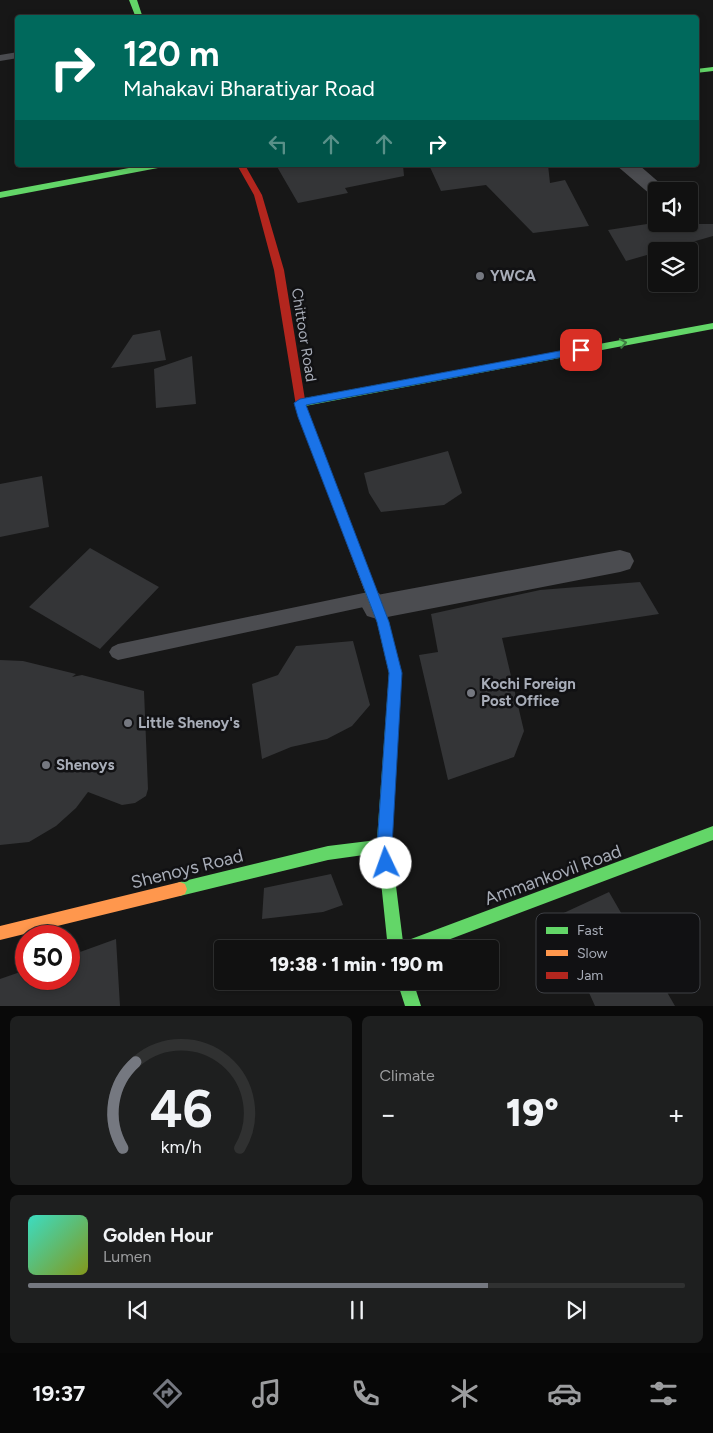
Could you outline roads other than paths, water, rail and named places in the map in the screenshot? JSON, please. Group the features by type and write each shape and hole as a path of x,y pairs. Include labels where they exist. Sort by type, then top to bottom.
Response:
{"main road":[{"path":"133,0 139,15"},
{"path":"699,70 713,68"},
{"path":"0,195 147,167"},
{"name":"Chittoor Road","path":"242,167 258,195 279,270 303,417 383,622 395,673 384,846 395,940"},
{"path":"300,403 713,326"},
{"name":"Ammankovil Road","path":"428,940 713,834"},
{"name":"Shenoys Road","path":"0,933 328,852 384,846"},
{"path":"408,990 413,1006"}],"street":[{"path":"628,167 648,183"},
{"path":"375,603 620,561"}],"lane":[{"path":"0,58 15,56"},
{"path":"118,652 375,603"}],"place":[{"name":"YWCA","path":"480,276"},
{"name":"Kochi Foreign Post Office","path":"471,693"},
{"name":"Little Shenoy's","path":"128,723"},
{"name":"Shenoys","path":"46,765"}]}
